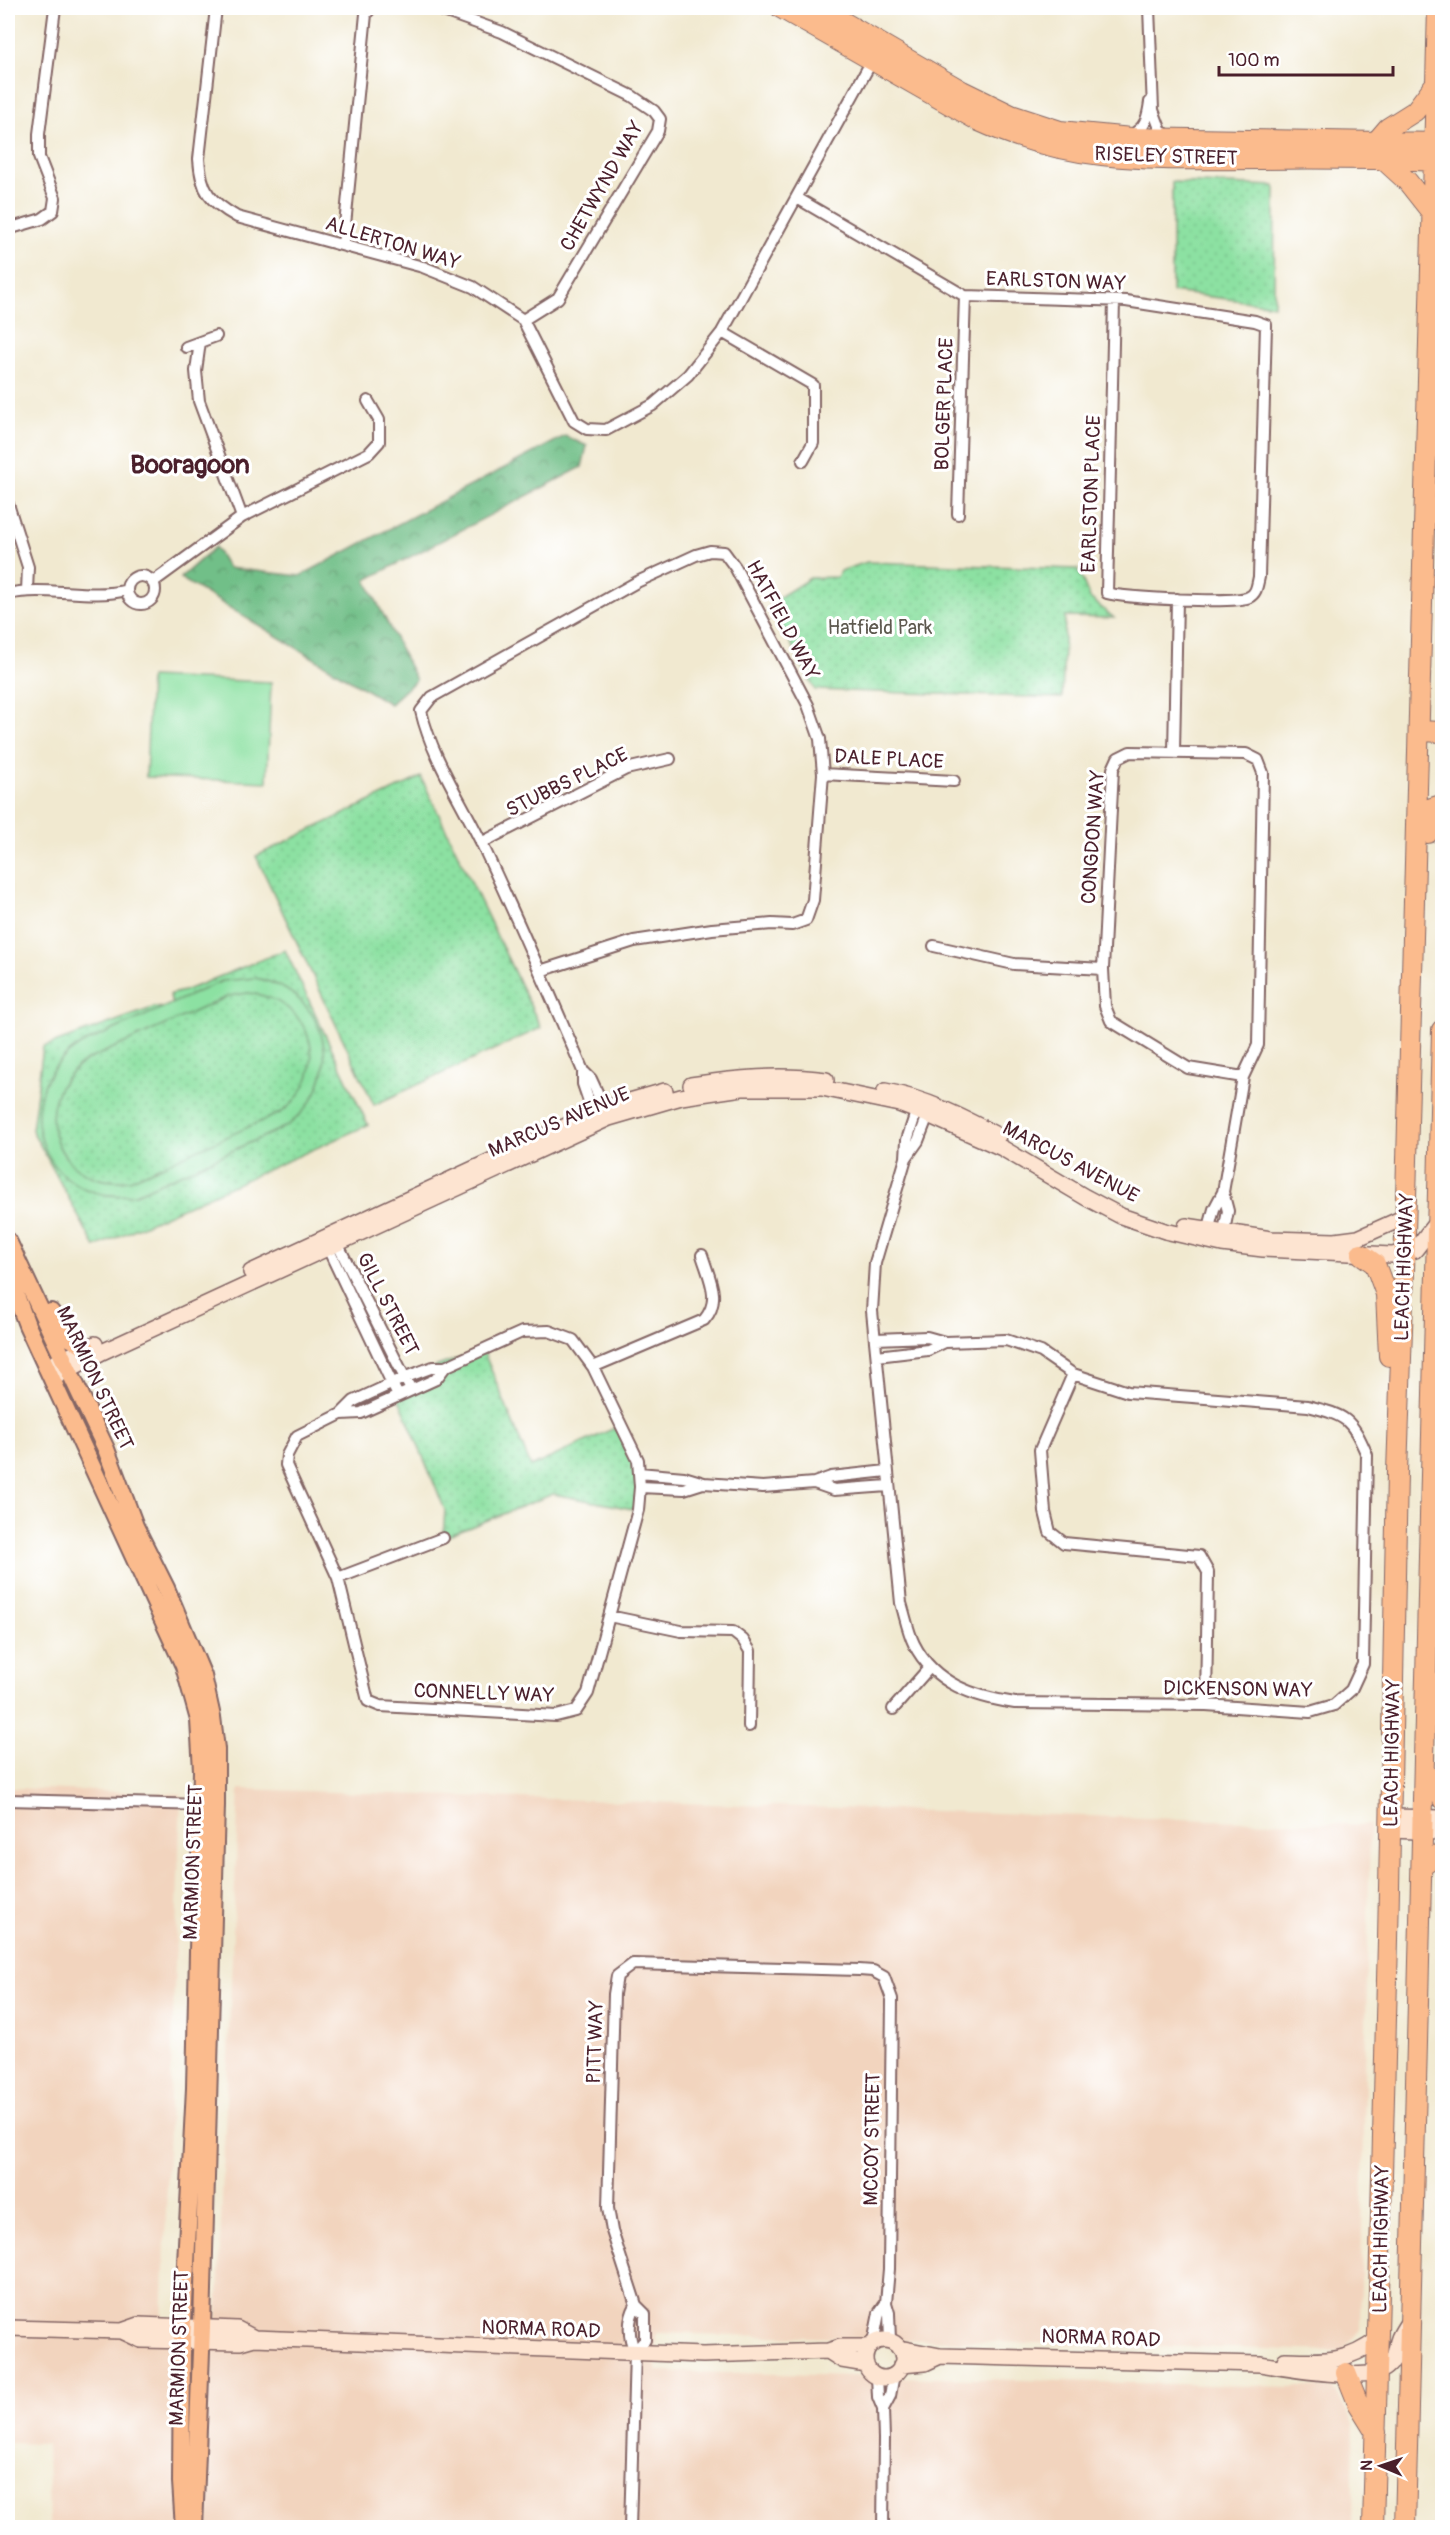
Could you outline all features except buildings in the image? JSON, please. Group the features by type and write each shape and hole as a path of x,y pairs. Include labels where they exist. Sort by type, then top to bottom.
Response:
{"highway":[{"name":"RISELEY STREET","path":"781,8 1011,115 1060,131 1125,138 1172,138 1380,151 1438,152"},
{"name":"RISELEY STREET","path":"819,8 877,52 987,125 1012,136 1074,153 1152,159 1380,151"},
{"name":"LEACH HIGHWAY","path":"1373,2528 1397,1472 1433,214 1438,152 1436,83 1438,8"},
{"path":"1433,214 1380,151 1388,128 1415,111 1436,83"},
{"path":"1419,731 1443,732"},
{"path":"1413,944 1424,922 1430,809 1438,806 1443,810"},
{"name":"LEACH HIGHWAY","path":"1405,2528 1422,1866 1429,1822 1424,1772 1443,1030"},
{"path":"1361,1254 1375,1264 1386,1294 1389,1341 1388,1431 1397,1472"},
{"path":"1424,1772 1440,1790 1443,1798"},
{"path":"1422,1866 1443,1852"},
{"path":"1346,2373 1358,2403 1376,2432"}],"main road":[{"path":"11,1248 66,1336 87,1348"},
{"name":"MARMION STREET","path":"11,1248 106,1449 135,1526 203,1676 213,1717 216,1749 209,1805 183,2334 181,2482 184,2528"},
{"name":"MARMION STREET","path":"8,1274 49,1373 184,1666 200,1728 209,1805 202,2334 194,2528"}],"street":[{"path":"8,229 42,219 53,211 55,198 39,157 39,134 55,8"},
{"name":"ALLERTON WAY","path":"216,8 199,159 200,177 213,203 237,217 423,267 474,287 524,320"},
{"path":"343,245 366,14 371,8"},
{"name":"CHETWYND WAY","path":"435,8 502,32 632,96 654,111 660,119 658,131 558,298 524,320"},
{"path":"1149,8 1153,110 1161,131 1172,138"},
{"path":"524,320 574,421 587,429 606,430 653,405 688,375 722,332 877,52"},
{"path":"1125,138 1139,131 1147,120 1151,93"},
{"name":"EARLSTON WAY","path":"797,198 965,296 1165,305 1266,325"},
{"name":"BOLGER PLACE","path":"958,514 965,296"},
{"name":"EARLSTON PLACE","path":"1114,301 1107,593 1119,596 1243,599 1250,597 1257,586 1266,325"},
{"path":"722,332 813,385 813,443 803,461"},
{"path":"186,347 216,336"},
{"path":"200,342 196,371 200,401 242,517"},
{"path":"153,582 242,517 369,453 379,442 379,420 368,401"},
{"path":"8,504 28,567 27,591"},
{"name":"HATFIELD WAY","path":"540,971 634,941 712,928 792,925 806,920 813,900 823,774 820,738 808,705 735,567 724,552 710,551 696,555 637,582 432,697 421,711 426,734 482,843 583,1071 583,1084 601,1116"},
{"path":"137,576 147,576 153,582 156,590 147,603 135,603 131,600 127,590 128,583 137,576"},
{"path":"8,594 27,591 108,595 127,590"},
{"path":"1174,752 1177,599"},
{"name":"CONGDON WAY","path":"1207,1235 1214,1209 1223,1192 1243,1077 1258,1045 1263,773 1258,760 1246,754 1130,752 1118,758 1113,769 1103,969 1105,1006 1111,1021 1188,1068 1243,1077"},
{"name":"STUBBS PLACE","path":"482,843 626,769 670,759"},
{"name":"DALE PLACE","path":"823,774 954,781"},
{"path":"934,946 1014,964 1103,969"},
{"name":"MARCUS AVENUE","path":"49,1373 102,1352 601,1116 681,1097 742,1088 822,1089 924,1108 1002,1148 1121,1216 1165,1231 1361,1254 1405,1253"},
{"name":"DICKENSON WAY","path":"876,1339 927,1337 945,1342 1006,1340 1041,1352 1073,1374 1128,1392 1308,1406 1337,1414 1355,1428 1367,1455 1363,1664 1351,1690 1334,1706 1310,1712 1206,1706 1015,1703 992,1700 961,1690 930,1667 914,1644 901,1604 886,1471 872,1311 875,1263 906,1158 918,1141 924,1108"},
{"name":"CONGDON WAY","path":"1223,1192 1228,1211 1223,1239"},
{"name":"MARCUS AVENUE","path":"1223,1239 1342,1241 1369,1233 1406,1217"},
{"path":"1405,1253 1415,1250 1438,1220"},
{"name":"MARCUS AVENUE","path":"65,1365 87,1348 331,1242"},
{"name":"GILL STREET","path":"331,1242 411,1390"},
{"name":"GILL STREET","path":"331,1242 398,1396"},
{"path":"593,1367 704,1320 712,1311 715,1297 702,1255"},
{"name":"CONNELLY WAY","path":"549,1331 573,1340 593,1367 638,1461 640,1487 638,1510 588,1693 576,1711 556,1716 380,1706 368,1701 338,1578 286,1466 287,1455 297,1436 341,1414 354,1401 406,1377 432,1367 445,1367 522,1332 549,1331"},
{"name":"DICKENSON WAY","path":"877,1356 928,1350 945,1342"},
{"name":"CONNELLY WAY","path":"341,1414 361,1413 436,1379 445,1367"},
{"path":"1073,1374 1040,1450 1045,1512 1050,1532 1064,1543 1199,1556 1208,1572 1206,1706"},
{"path":"639,1473 684,1477 704,1483 763,1487 814,1483 831,1477 886,1471"},
{"path":"640,1487 684,1489 704,1483"},
{"path":"814,1483 834,1490 888,1486"},
{"path":"338,1578 444,1538"},
{"path":"609,1616 681,1631 733,1632 743,1640 750,1651 749,1726"},
{"path":"893,1709 930,1667"},
{"path":"8,1800 209,1805"},
{"path":"1390,1824 1429,1822 1443,1832"},
{"name":"PITT WAY","path":"630,2528 635,2352 645,2340 645,2314 636,2305 612,2231 608,2208 614,1994 617,1976 633,1964 859,1970 873,1971 884,1977"},
{"name":"MCCOY STREET","path":"884,1977 892,1999 889,2269 886,2302 894,2344"},
{"name":"MCCOY STREET","path":"871,2345 879,2313 886,2302"},
{"path":"1378,2372 1392,2362 1398,2339 1411,2318"},
{"name":"NORMA ROAD","path":"8,2328 122,2331 141,2340 237,2329 254,2338 703,2355 828,2351 840,2347 871,2345"},
{"name":"NORMA ROAD","path":"1260,2364 1281,2359 1324,2361 1346,2358 1358,2354 1378,2339"},
{"path":"883,2409 890,2396 902,2359 894,2344 884,2340 871,2345 866,2364 868,2369 877,2376 889,2377 898,2369"},
{"name":"NORMA ROAD","path":"894,2344 940,2356 1260,2364 1310,2372 1378,2372"},
{"name":"NORMA ROAD","path":"828,2351 842,2360 866,2364"},
{"name":"NORMA ROAD","path":"898,2369 940,2356"},
{"path":"877,2376 878,2397 883,2409 883,2528"}],"shaded area":[{"path":"8,1788 181,1794 162,2323 217,2320 239,1789 1370,1825 1360,2330 1342,2351 656,2333 656,2371 1333,2388 1354,2424 1352,2527 111,2528 49,2524 47,2444 8,2443"}],"green space":[{"path":"1172,182 1275,186 1274,305 1172,292"},
{"path":"565,436 587,446 582,467 366,580 416,680 390,704 180,578 215,547 228,568 300,576"},
{"name":"Hatfield Park","path":"867,562 1078,569 1090,598 1114,618 1065,617 1062,698 815,690 770,603 810,578 837,577 840,571"},
{"path":"150,677 271,682 267,782 146,777"},
{"path":"421,777 541,1028 374,1105 256,856"},
{"path":"285,950 368,1125 95,1247 32,1130 43,1047 155,1007 172,1009 170,994 184,991"},
{"path":"255,978 281,987 301,1001 315,1019 323,1040 324,1063 319,1086 307,1107 287,1126 136,1194 103,1194 76,1184 56,1166 43,1143 38,1117 42,1090 57,1065 82,1044 222,981","holes":["248,993 270,998 288,1008 301,1023 309,1040 312,1058 308,1077 298,1096 282,1112 130,1180 104,1180 82,1172 66,1158 56,1139 52,1118 56,1097 67,1077 87,1060 229,996"]},
{"path":"483,1350 531,1467 621,1425 638,1460 638,1510 553,1494 443,1538 445,1510 392,1382"}],"district":[{"name":"Booragoon","path":"190,465"}]}
